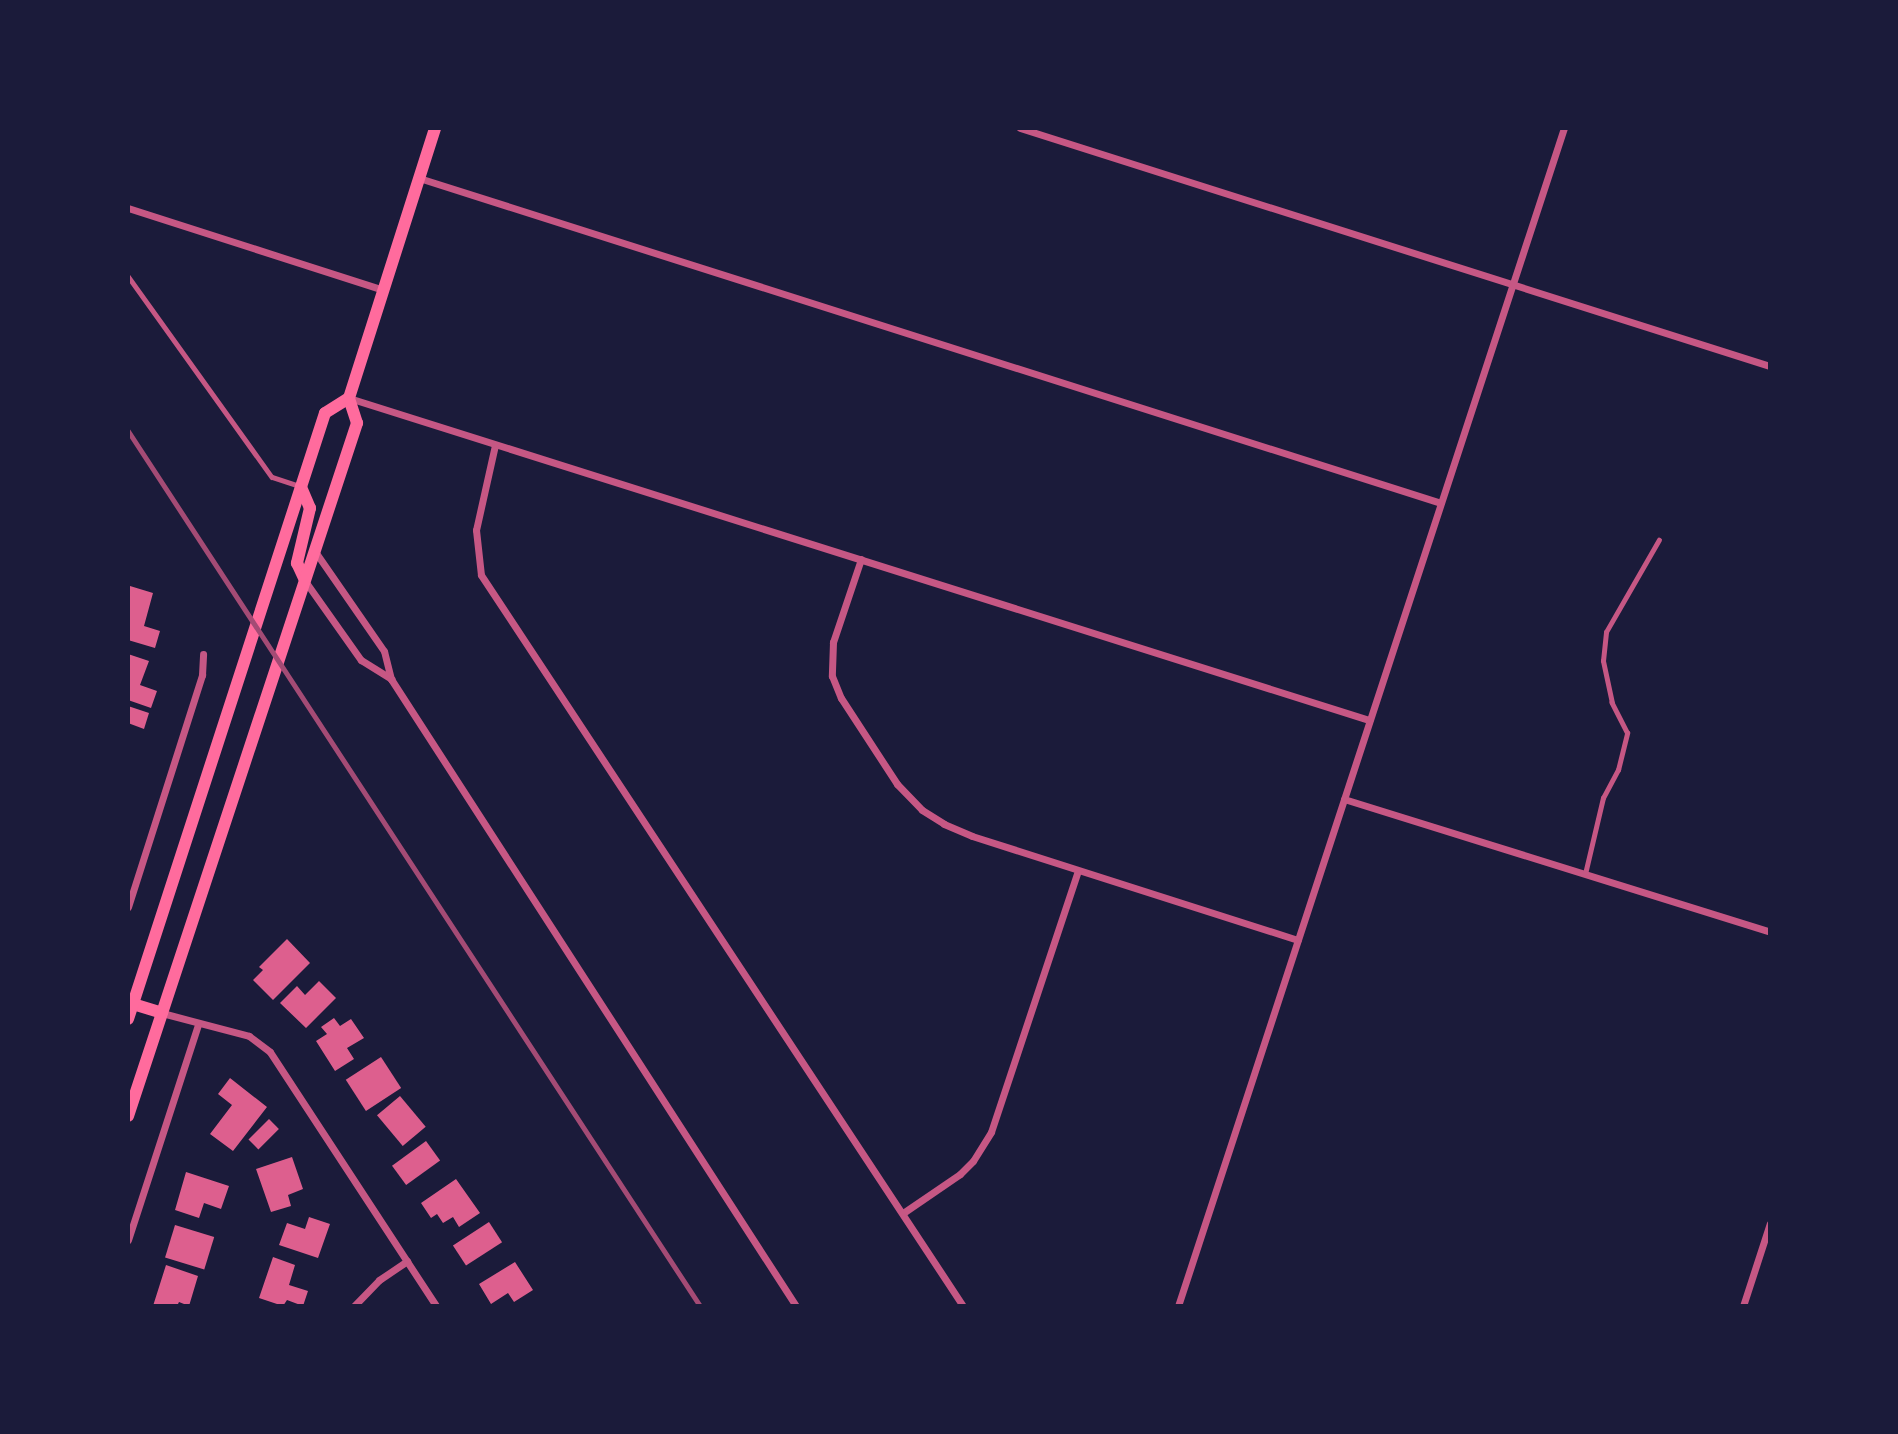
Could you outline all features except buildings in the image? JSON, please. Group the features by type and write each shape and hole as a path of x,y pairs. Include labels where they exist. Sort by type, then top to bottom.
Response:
{"main road":[{"path":"128,1116 357,423 349,398 435,128"},
{"path":"162,1013 130,1009 325,414 349,398"},
{"path":"301,487 310,508 297,562 304,579"}],"street":[{"path":"1020,128 1770,366"},
{"path":"1178,1306 1564,128"},
{"path":"419,178 1441,503"},
{"path":"128,208 383,290"},
{"path":"349,398 1369,720"},
{"path":"495,445 476,530 481,575 963,1306"},
{"path":"314,550 384,652 391,679 796,1306"},
{"path":"861,559 833,642 832,676 841,698 902,790 922,810 953,828 1078,871 1298,940"},
{"path":"304,579 360,660 391,679"},
{"path":"128,908 202,675 203,654"},
{"path":"1344,799 1770,932"},
{"path":"903,1213 960,1174 973,1161 991,1132 1078,871"},
{"path":"162,1013 198,1025 249,1036 270,1052 436,1306"},
{"path":"128,1240 198,1025"},
{"path":"1743,1306 1770,1223"},
{"path":"354,1306 379,1280 407,1261"}],"lane":[{"path":"128,276 272,477 301,487"},
{"path":"1584,875 1603,798 1618,770 1626,733 1612,703 1602,661 1606,632 1659,540"}],"railway":[{"path":"128,431 700,1306"}]}
